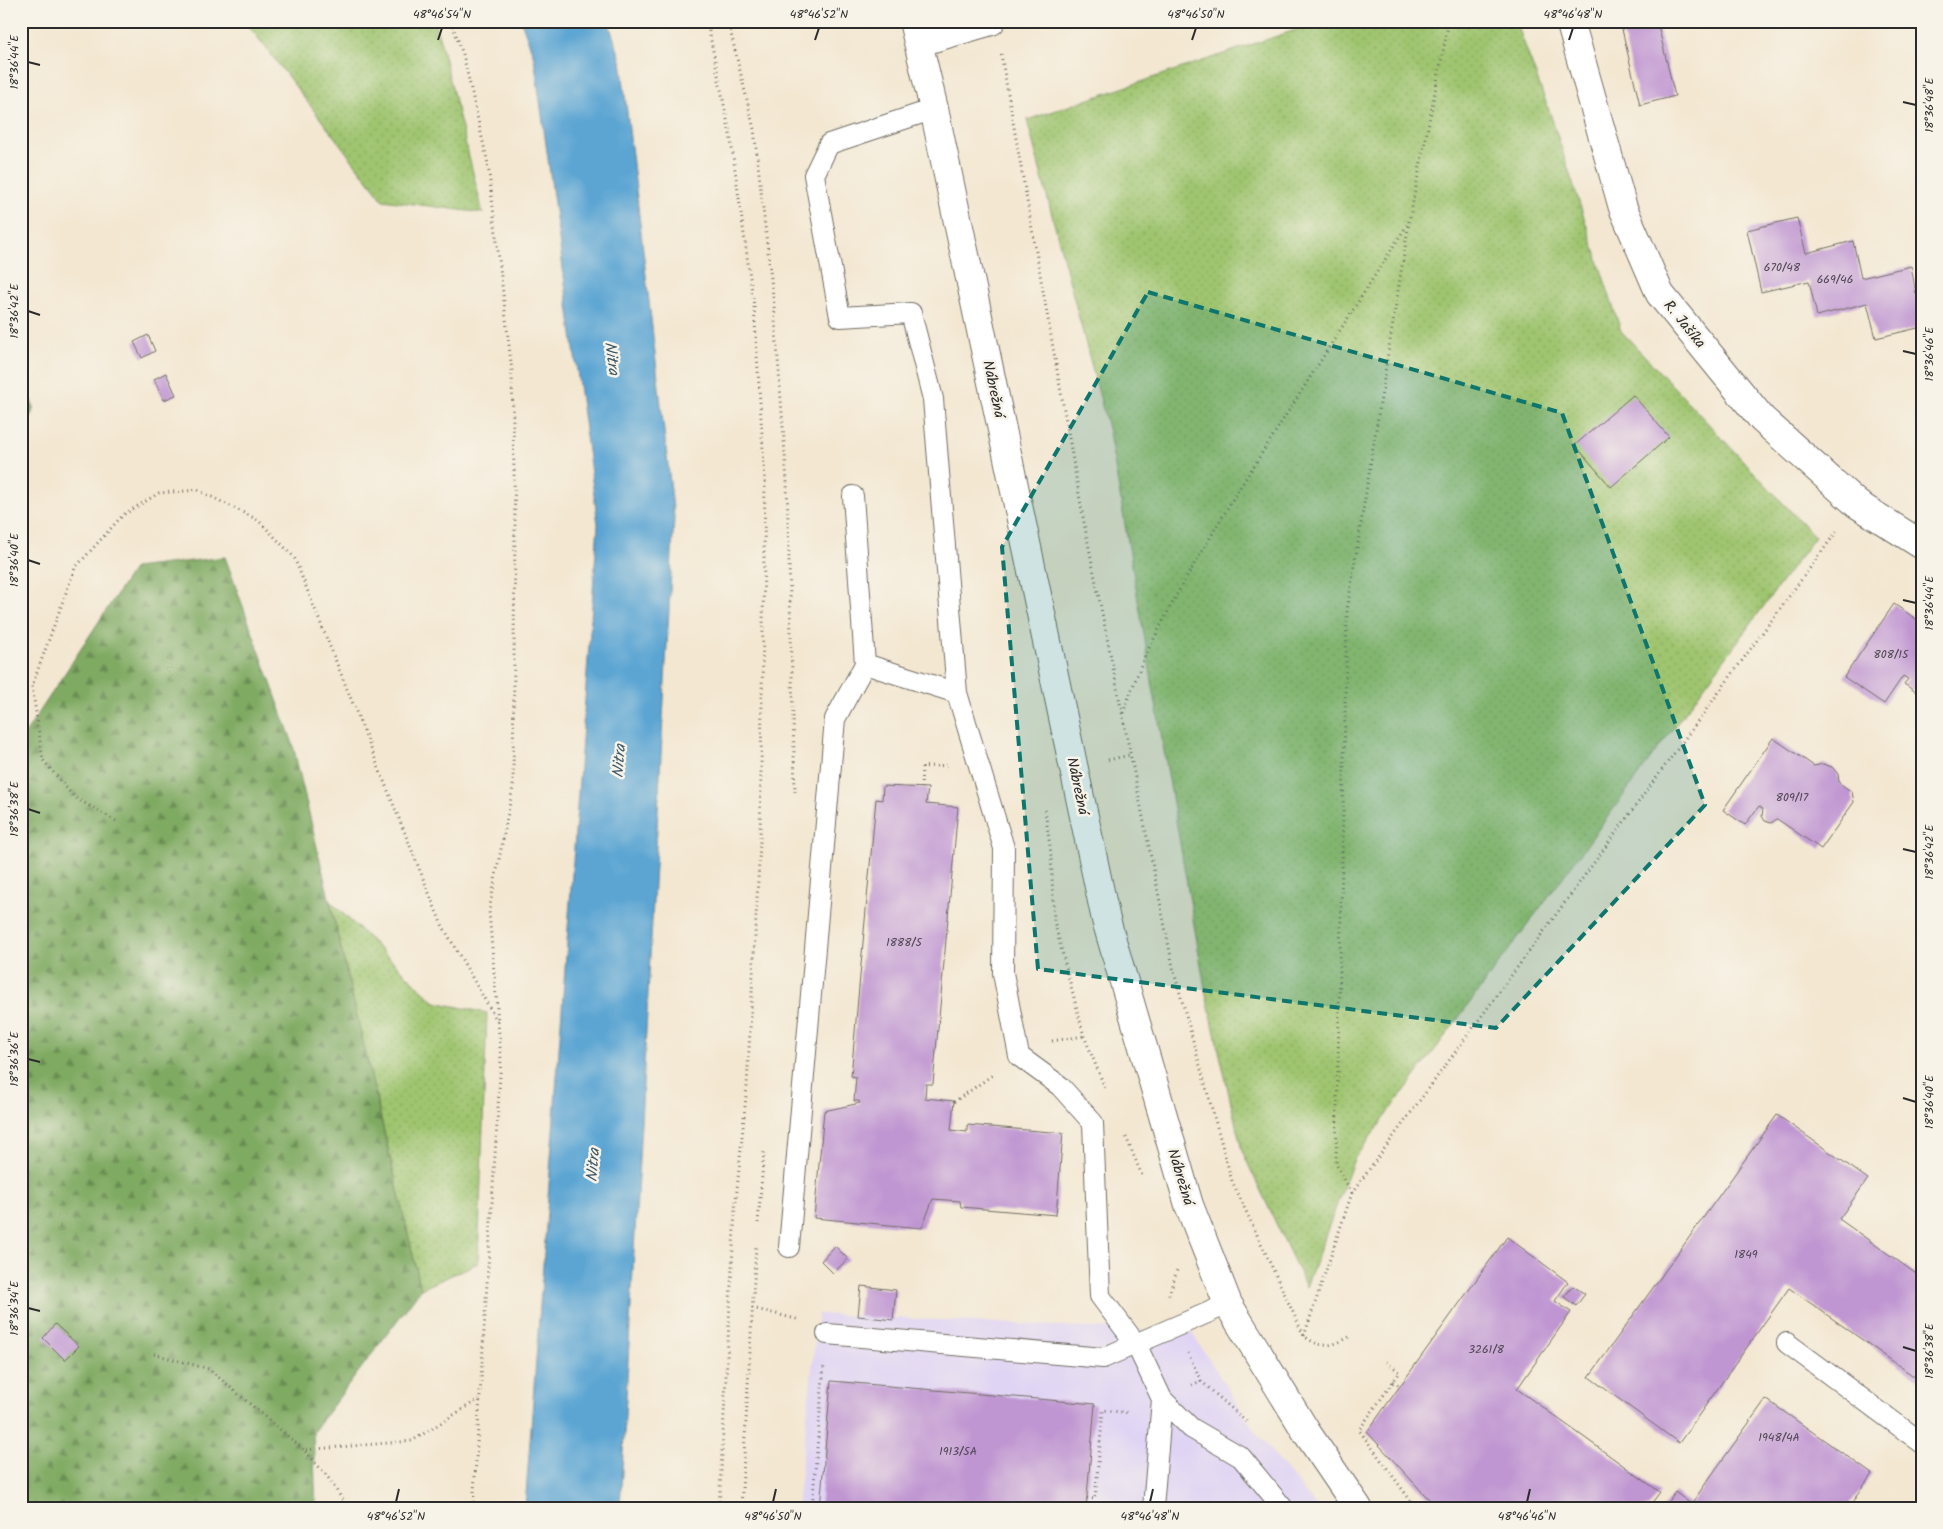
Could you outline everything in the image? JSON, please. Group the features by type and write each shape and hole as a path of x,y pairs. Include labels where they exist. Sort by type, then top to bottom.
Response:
{"street":[{"path":"916,32 991,21"},
{"name":"R. Jašíka","path":"1570,21 1623,208 1660,294 1762,419 1857,504 1922,545"},
{"name":"Nábrežná","path":"916,32 1106,920 1189,1205 1228,1304 1307,1433 1358,1508"}],"lane":[{"path":"934,110 830,144 814,175 840,318 911,313 933,399 957,693 1004,848 1004,973 1019,1056 1060,1086 1093,1123 1100,1296 1136,1344 1162,1400 1191,1428 1241,1457 1283,1508"},
{"path":"788,1247 835,719 865,664 853,496"},
{"path":"865,664 957,693"},
{"path":"827,1334 1103,1358 1228,1304"},
{"path":"1786,1343 1922,1443"},
{"path":"1153,1508 1162,1400"}],"path":[{"path":"451,21 463,54 488,164 512,371 515,525 513,787 489,911 501,1059 473,1508"},
{"path":"707,21 730,134 754,306 765,482 760,843 747,1086 735,1210 719,1508"},
{"path":"728,21 754,129 774,305 787,481 796,800"},
{"path":"1352,1193 1336,1164 1348,611 1409,222 1448,21"},
{"path":"1000,48 1005,85 1082,508 1174,972 1232,1181 1304,1336 1316,1345 1335,1345 1349,1337"},
{"path":"1122,715 1143,660 1177,594 1234,497 1409,222"},
{"path":"116,821 74,797 43,760 32,686 74,568 123,515 159,492 198,490 258,520 294,557 441,923 498,1024"},
{"path":"1304,1336 1352,1193 1857,504"},
{"path":"1105,760 1130,756"},
{"path":"921,788 922,768"},
{"path":"757,1231 765,1143"},
{"path":"741,1508 756,1240"},
{"path":"752,1308 818,1325 827,1334 812,1508"},
{"path":"154,1354 209,1369 304,1450 326,1476 348,1508"},
{"path":"1386,1362 1400,1372 1359,1430 1416,1508"},
{"path":"1394,1381 1400,1386"},
{"path":"304,1450 412,1442 480,1399"},
{"path":"1087,1498 1095,1499 1102,1419"},
{"path":"21,1504 23,1508"}],"highlighted area":[{"path":"1148,292 1562,413 1705,805 1496,1028 1038,969 1002,547"}],"shaded area":[{"path":"818,1314 1192,1333 1257,1434 1318,1508 797,1508"}],"green space":[{"path":"245,21 434,21 483,213 383,200"},
{"path":"1322,21 1516,21 1551,116 1621,331 1815,537 1354,1159 1306,1287 1242,1151 1206,994 1109,432 1027,120"},
{"path":"21,380 34,407 21,444"},
{"path":"225,557 292,741 421,1289 313,1432 316,1508 21,1508 21,740 134,568"},
{"path":"330,901 435,1002 487,1013 478,1263 421,1289"}],"water":[{"name":"Nitra","path":"521,21 608,21 621,60 674,517 620,1508 525,1508 598,524 534,57"}],"building":[{"path":"1620,21 1657,21 1675,96 1640,105"},
{"path":"1797,218 1806,253 1853,241 1861,278 1911,266 1916,294 1922,293 1922,327 1876,338 1867,303 1817,316 1809,281 1761,292 1747,230"},
{"path":"148,335 155,351 142,358 134,342"},
{"path":"166,373 176,395 164,400 154,379"},
{"path":"1633,395 1669,437 1611,487 1575,445"},
{"path":"1894,604 1922,623 1920,631 1922,632 1922,696 1904,684 1908,679 1903,676 1884,704 1844,677"},
{"path":"21,627 28,629 23,641 21,640"},
{"path":"1773,738 1814,766 1823,764 1832,767 1838,774 1839,783 1852,792 1854,802 1821,849 1777,819 1771,823 1765,821 1762,816 1763,809 1759,806 1745,825 1723,810"},
{"path":"883,786 928,788 926,804 958,807 933,1084 926,1084 925,1098 954,1101 951,1130 967,1132 967,1125 1063,1133 1056,1215 961,1207 960,1201 933,1199 922,1228 814,1218 824,1111 860,1103 859,1101 854,1101 856,1077 851,1076 876,799 882,800"},
{"path":"1777,1115 1868,1179 1839,1219 1922,1278 1922,1382 1789,1288 1679,1443 1589,1377"},
{"path":"1507,1237 1568,1282 1555,1301 1571,1312 1517,1389 1660,1492 1648,1508 1437,1508 1367,1432"},
{"path":"835,1246 848,1259 833,1273 821,1261"},
{"path":"861,1286 896,1290 893,1320 858,1316"},
{"path":"1573,1286 1585,1294 1576,1306 1564,1297"},
{"path":"55,1324 79,1346 65,1360 43,1338"},
{"path":"831,1381 1095,1404 1086,1508 820,1508"},
{"path":"1766,1399 1872,1474 1848,1508 1663,1508 1675,1492 1691,1504"}]}
